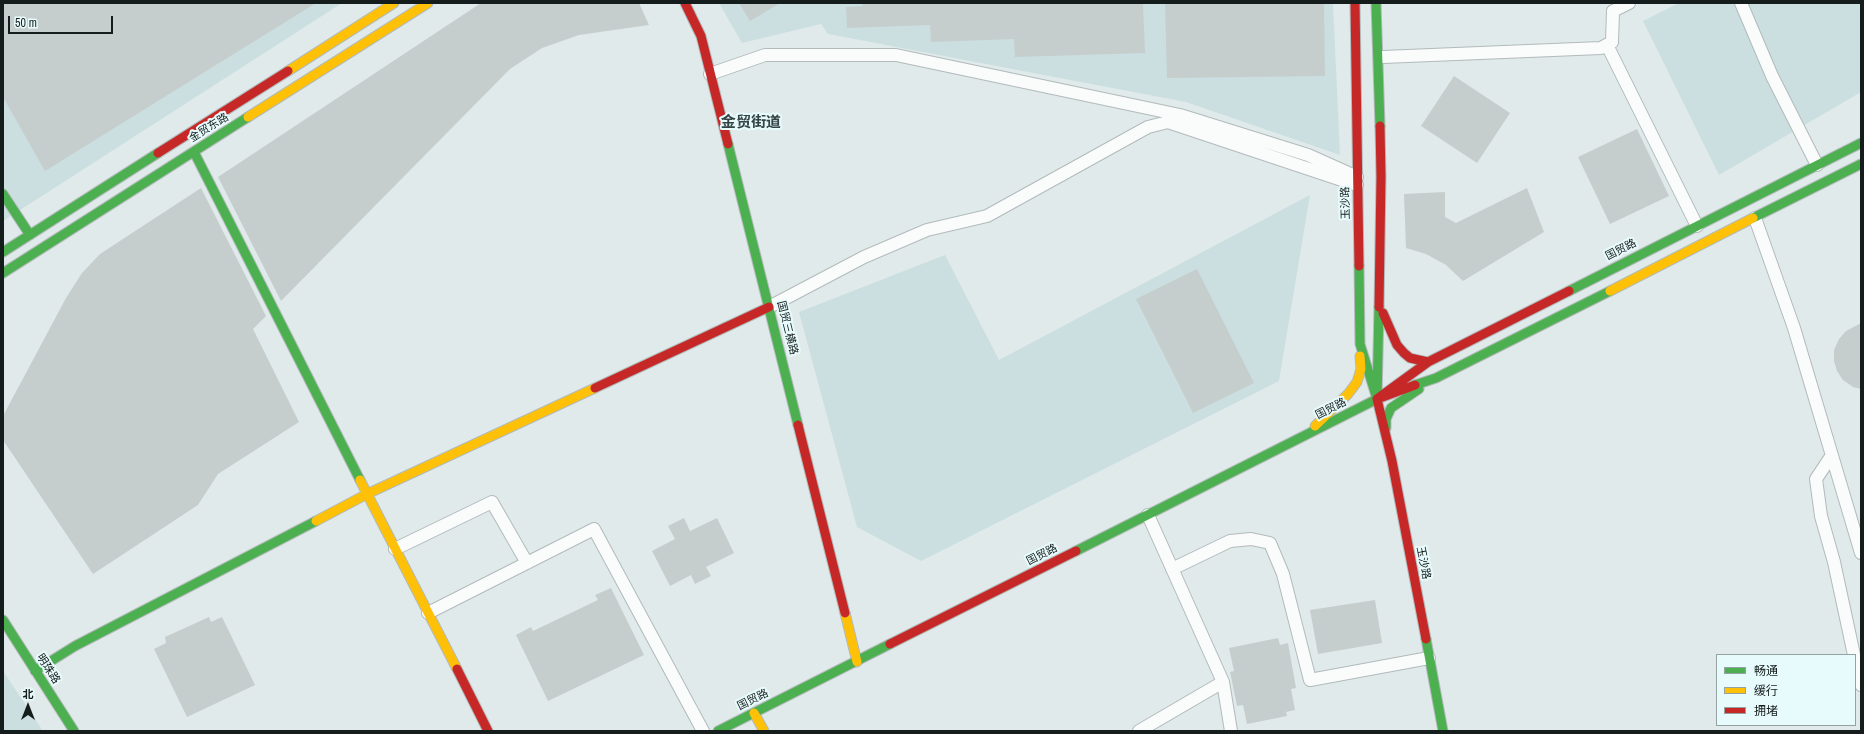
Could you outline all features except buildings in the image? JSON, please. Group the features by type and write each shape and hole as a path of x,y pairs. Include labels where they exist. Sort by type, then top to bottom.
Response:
{"main road":[{"name":"金贸东路","path":"3,252 394,3"},
{"name":"金贸东路","path":"3,273 428,3"},
{"name":"国贸三横路","path":"685,3 701,36 857,662"},
{"name":"玉沙路","path":"1355,3 1360,344 1387,438 1443,731"},
{"name":"玉沙路","path":"1376,3 1381,177 1380,302 1377,400"},
{"name":"国贸路","path":"1377,400 1428,362 1861,143"},
{"path":"194,152 488,731"},
{"name":"国贸路","path":"718,731 1377,400 1436,378 1861,164"},
{"path":"3,194 30,234"},
{"path":"1380,302 1389,330 1397,345 1410,358 1428,362"},
{"path":"35,671 75,646 367,494 769,307"},
{"path":"1301,438 1334,409 1357,382 1361,369 1360,344"},
{"path":"1387,438 1386,419 1391,408 1411,393 1436,378"},
{"name":"明珠路","path":"3,620 8,637 35,671 74,731"},
{"path":"754,713 764,731"}],"street":[{"path":"1383,58 1601,48 1612,42 1613,11 1628,3"},
{"path":"1740,3 1772,76 1817,166"},
{"path":"1607,45 1697,226"},
{"path":"710,74 765,55 896,55 1180,115 1308,155 1357,181"},
{"path":"769,307 864,256 927,230 987,216 1148,126 1168,122 1357,181"},
{"path":"1755,218 1794,328 1861,553"},
{"path":"1832,455 1816,479 1821,516 1834,562 1855,654"},
{"path":"395,549 492,502 527,563"},
{"path":"1148,515 1223,682 1231,731"},
{"path":"428,613 594,529 703,731"},
{"path":"1172,569 1230,541 1251,539 1270,543 1283,574 1310,680 1429,658"},
{"path":"1856,661 1861,685"},
{"path":"1139,731 1223,682"}],"shaded area":[{"path":"3,3 342,3 3,221"},
{"path":"719,3 1333,3 1340,155 1186,102 828,34 821,24 742,43"},
{"path":"1679,3 1861,3 1861,92 1719,175 1643,21"},
{"path":"1310,195 1279,381 921,561 857,527 799,312 945,255 999,360"},
{"path":"3,671 43,731 3,731"}],"traffic: fast":[{"path":"1376,3 1380,126"},
{"path":"3,273 248,117"},
{"path":"1569,291 1861,143"},
{"path":"728,144 798,425"},
{"path":"194,152 360,480"},
{"path":"3,252 158,153"},
{"path":"1753,218 1861,164"},
{"path":"3,194 30,235"},
{"path":"1359,266 1360,344 1377,399 1379,307"},
{"path":"1415,385 1436,378 1610,291"},
{"path":"1386,428 1386,419 1391,408 1419,389"},
{"path":"1076,551 1377,399"},
{"path":"35,671 75,646 316,521"},
{"path":"3,620 74,731"},
{"path":"1426,639 1443,731"},
{"path":"718,731 890,644"}],"traffic: slow":[{"path":"288,71 394,3"},
{"path":"248,117 428,3"},
{"path":"1610,291 1753,218"},
{"path":"1315,426 1348,394 1357,382 1361,369 1360,356"},
{"path":"316,521 367,494 595,388"},
{"path":"360,480 457,669"},
{"path":"845,613 857,662"},
{"path":"754,713 764,731"}],"traffic: jam":[{"path":"685,3 701,36 728,144"},
{"path":"1355,3 1359,266"},
{"path":"158,153 288,71"},
{"path":"1379,307 1381,177 1380,126"},
{"path":"1415,385 1377,399 1428,362 1569,291"},
{"path":"595,388 769,307"},
{"path":"1383,313 1397,345 1404,353 1410,358 1428,362"},
{"path":"1377,399 1392,461 1426,639"},
{"path":"798,425 845,613"},
{"path":"890,644 1076,551"},
{"path":"457,669 488,731"}],"district":[{"name":"金贸街道","path":"751,123"}]}
